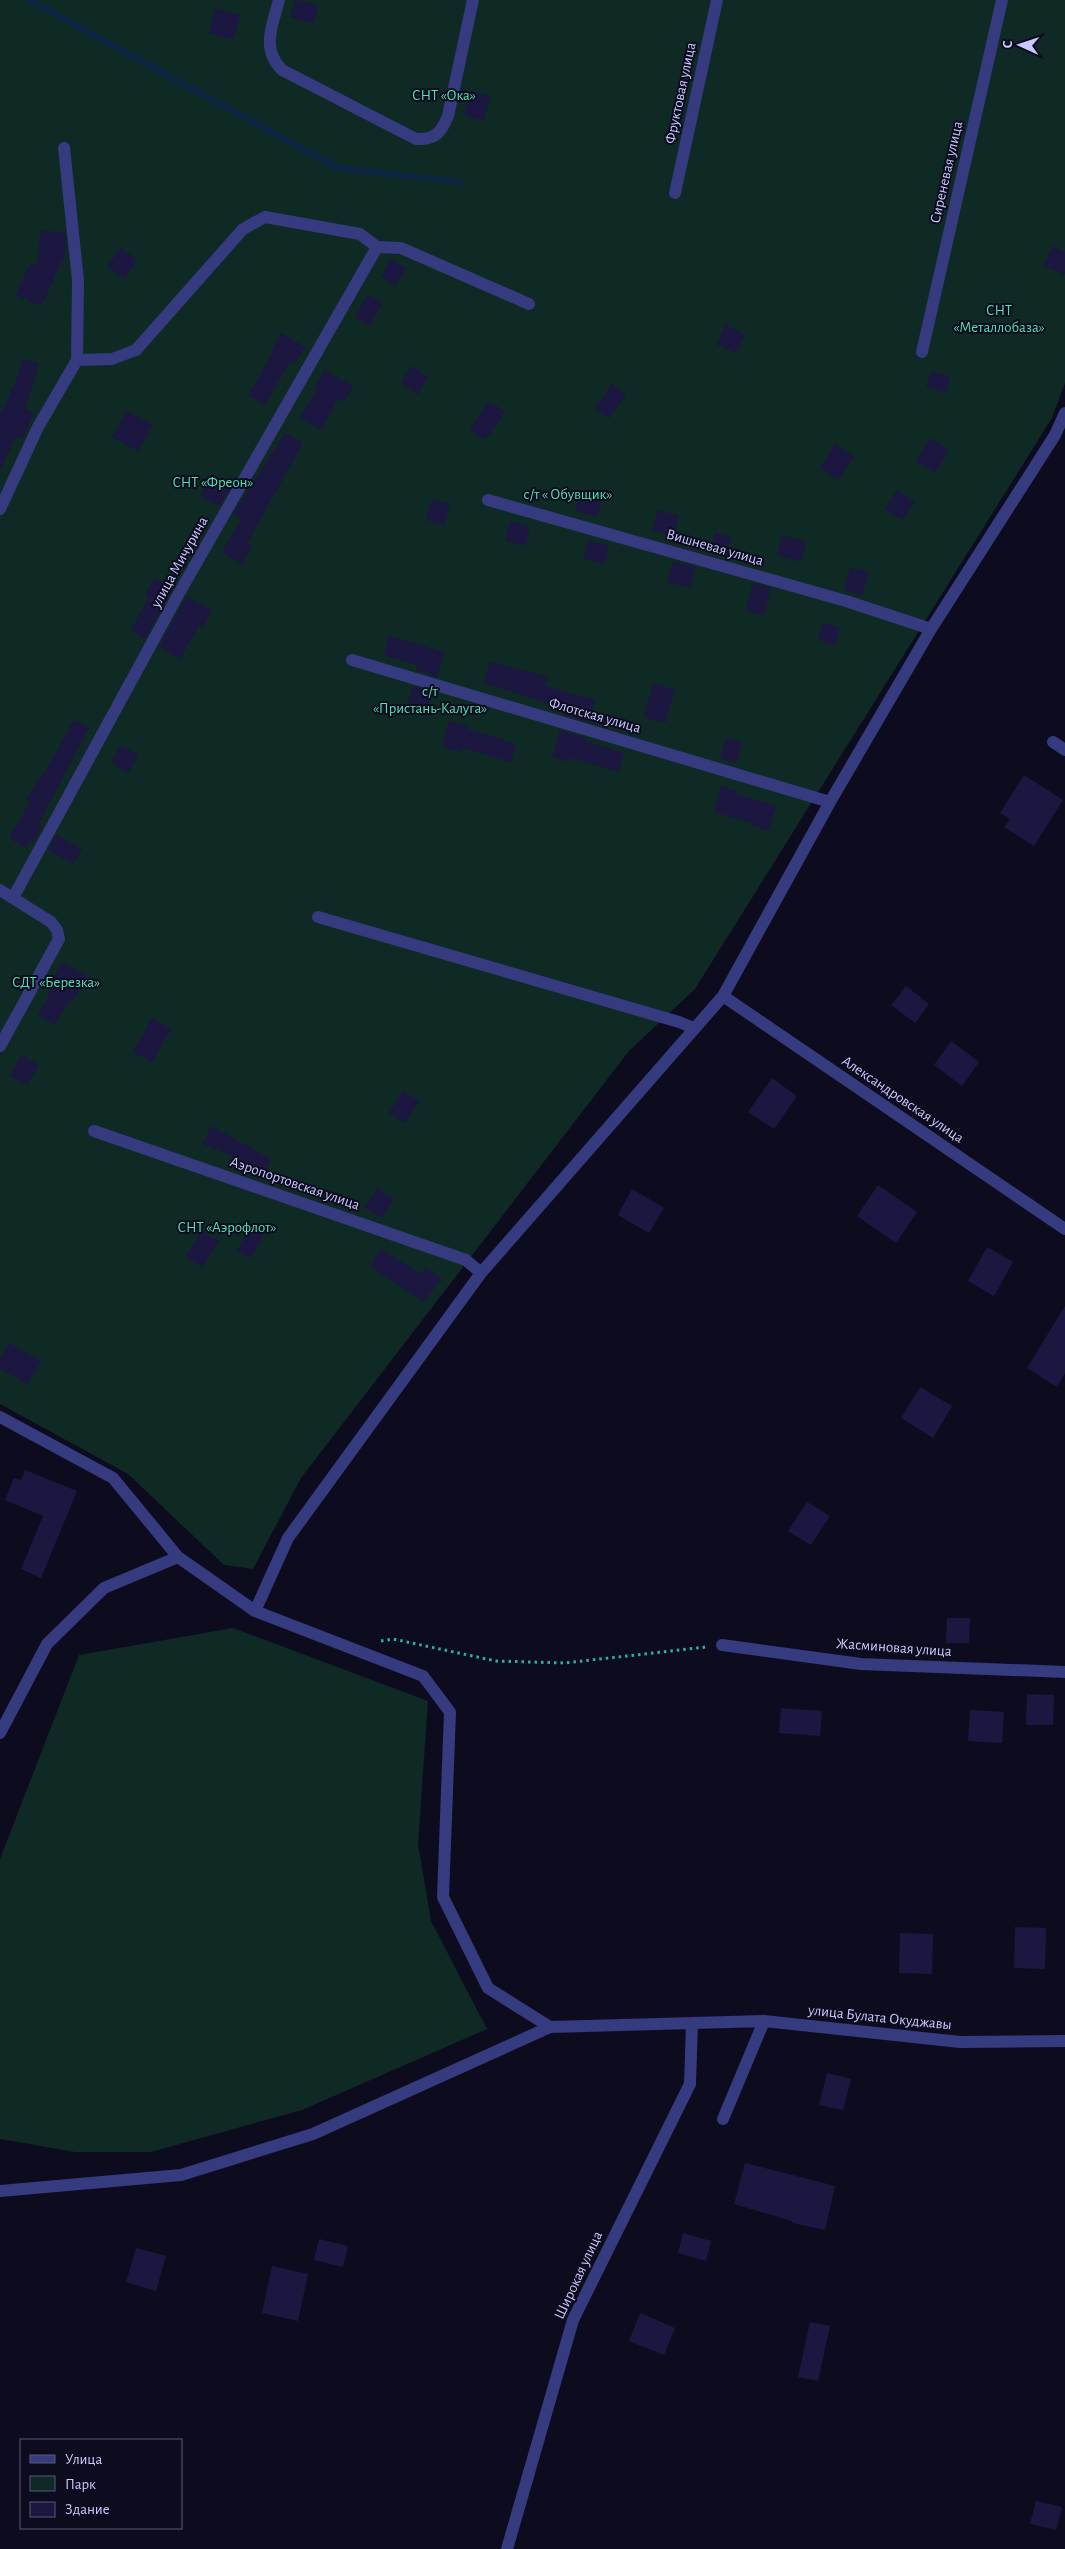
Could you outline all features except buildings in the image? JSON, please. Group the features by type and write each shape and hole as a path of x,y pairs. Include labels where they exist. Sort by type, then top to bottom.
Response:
{"street":[{"path":"279,0 269,49 273,61 282,70 416,139 429,140 442,132 448,116 473,0"},
{"name":"Фруктовая улица","path":"675,192 717,0"},
{"name":"Сиреневая улица","path":"922,352 1002,0"},
{"path":"0,509 38,427 77,360 78,280 64,148"},
{"path":"77,360 112,359 136,350 243,229 265,217 360,234 377,247 401,248 529,304"},
{"name":"улица Мичурина","path":"14,896 178,595 377,247"},
{"path":"256,1611 288,1538 481,1273 723,996 830,802 931,629 1049,443 1065,413"},
{"name":"Вишневая улица","path":"488,500 846,601 931,629"},
{"name":"Флотская улица","path":"352,660 830,802"},
{"path":"1053,742 1065,750"},
{"path":"0,890 14,896 51,922 57,930 59,939 0,1046"},
{"path":"318,917 679,1022 694,1028"},
{"name":"Александровская улица","path":"723,996 1065,1229"},
{"name":"Аэропортовская улица","path":"94,1130 466,1260 481,1273"},
{"path":"0,1416 113,1478 178,1558 256,1611 424,1676 450,1712 443,1897 488,1988 550,2027"},
{"path":"0,1734 47,1644 104,1588 178,1558"},
{"name":"Жасминовая улица","path":"722,1645 861,1664 1065,1672"},
{"path":"723,2119 764,2021"},
{"name":"улица Булата Окуджавы","path":"550,2027 764,2021 960,2042 1065,2040"},
{"name":"Широкая улица","path":"508,2549 573,2320 690,2084 692,2023"},
{"path":"0,2191 181,2175 313,2134 550,2027"}],"path":[{"path":"348,1647 393,1639 496,1661 565,1663 722,1645"}],"green space":[{"path":"0,0 1065,0 1065,383 1052,418 695,989 629,1051 301,1478 253,1569 224,1565 128,1474 0,1404"},
{"path":"233,1628 428,1701 418,1844 431,1921 487,2029 302,2110 151,2152 75,2152 0,2139 0,1859 79,1655"}],"waterway":[{"path":"29,0 338,168 461,182"}],"park label":[{"name":"СНТ «Ока»","path":"444,95"},
{"name":"СНТ «Металлобаза»","path":"999,318"},
{"name":"СНТ «Фреон»","path":"213,482"},
{"name":"с/т « Обувщик»","path":"568,494"},
{"name":"с/т «Пристань-Калуга»","path":"430,700"},
{"name":"СДТ «Березка»","path":"56,982"},
{"name":"СНТ «Аэрофлот»","path":"227,1227"}]}
